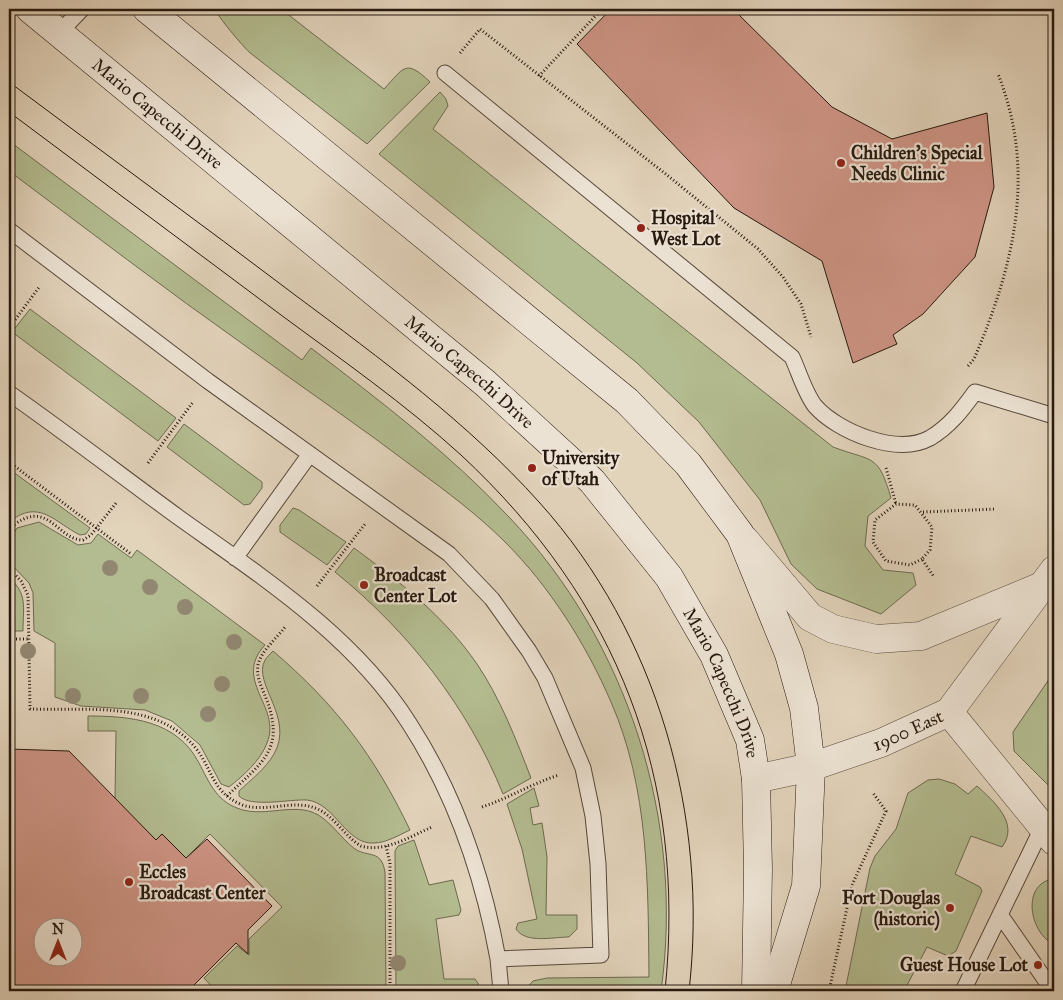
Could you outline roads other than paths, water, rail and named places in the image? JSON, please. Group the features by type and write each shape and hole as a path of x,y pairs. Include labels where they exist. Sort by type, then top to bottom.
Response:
{"main road":[{"name":"Mario Capecchi Drive","path":"30,9 485,383 592,481 669,578 714,655 750,740 756,780 758,869 756,991"},
{"path":"147,9 627,401 688,464 740,534 810,616 833,629 876,639 921,636 1049,578"},
{"path":"740,534 789,654 804,708 812,767 806,886 774,991"},
{"name":"1900 East","path":"756,780 812,767 881,743 949,712 1049,578"},
{"path":"949,712 1048,833"}],"lane":[{"path":"60,32 82,9"},
{"path":"445,72 792,358 814,404 828,418 854,434 902,445 928,439 955,420 975,392 1054,416"},
{"path":"9,230 208,381 449,554 492,598 529,651 545,678 572,738 582,768 592,816 598,864 601,955 498,959"},
{"path":"9,393 301,607 355,655 409,722 436,769 466,840 492,926 498,959 500,991"},
{"path":"235,558 310,454"},
{"path":"963,991 1001,916 1048,833"},
{"path":"1001,916 1053,991"}],"tram line":[{"path":"9,82 224,241 423,393 512,473 539,502 580,554 615,610 644,669 666,731 682,795 691,860 693,925 689,991"},
{"path":"9,112 396,400 440,436 516,511 562,570 600,633 630,698 652,766 664,838 669,913 665,991"}],"place":[{"name":"Children's Special Needs Clinic","path":"841,163"},
{"name":"Hospital West Lot","path":"641,228"},
{"name":"University of Utah","path":"532,468"},
{"name":"Broadcast Center Lot","path":"364,585"},
{"name":"Eccles Broadcast Center","path":"129,882"},
{"name":"Fort Douglas (historic)","path":"950,908"},
{"name":"Guest House Lot","path":"1038,965"}]}
